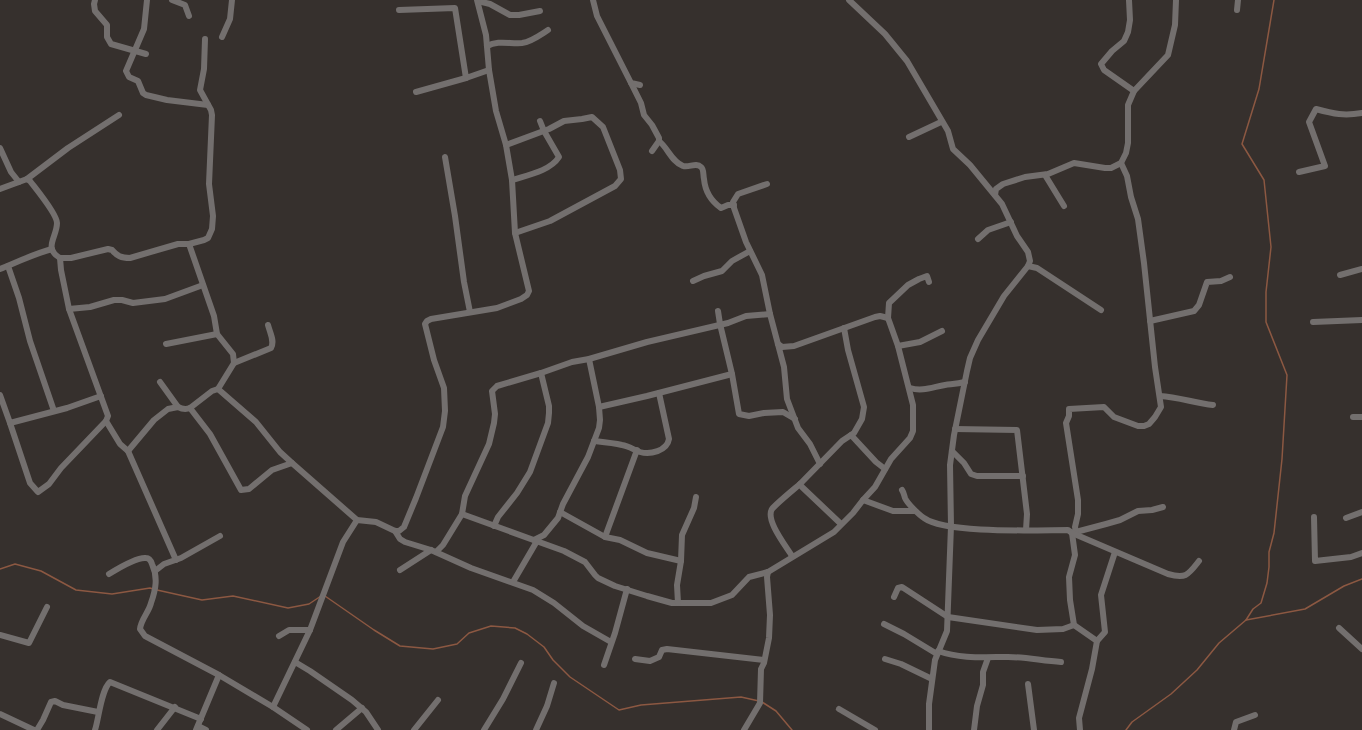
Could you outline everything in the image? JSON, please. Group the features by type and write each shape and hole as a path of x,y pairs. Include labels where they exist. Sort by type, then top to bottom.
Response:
{"street":[{"path":"95,0 95,11 106,26 107,37 111,44 146,54"},
{"path":"147,0 144,29 126,71 129,77 138,80 143,93 146,95 167,100 208,105"},
{"path":"172,0 185,5 189,16"},
{"path":"222,37 230,19 232,0"},
{"path":"395,531 402,529 404,526 416,498 442,427 445,411 444,388 434,360 425,324 431,319 497,308 527,295 529,290 515,233 512,180 506,145 496,111 489,70 487,46 478,0 510,14 519,15 540,11"},
{"path":"592,0 597,16 641,103 644,115 656,131 659,141 674,160 682,166 696,164 703,169 705,187 714,202 721,208 728,205 734,205"},
{"path":"851,2 859,0"},
{"path":"1129,0 1130,20 1128,32 1124,41 1112,51 1101,64 1104,70 1134,91"},
{"path":"995,195 996,189 1003,184 1025,176 1045,174 1074,163 1111,168 1121,163 1126,153 1128,143 1128,105 1134,91 1168,55 1175,25 1176,0"},
{"path":"1237,10 1238,0"},
{"path":"851,2 885,34 907,61 948,132 953,149 967,161 1002,204 1020,241 1028,252 1030,261 1028,266 1004,296 978,340 970,358 955,429 950,465 951,526 948,631 937,652 929,704 929,730"},
{"path":"399,10 455,8 466,78"},
{"path":"487,46 493,43 523,43 533,40 548,30"},
{"path":"27,179 57,219 52,249 56,256 60,258 71,258 108,249 112,250 116,255 122,258 130,258 178,244 189,244 208,238 212,229 213,216 210,184 212,115 200,90 204,68 205,39"},
{"path":"416,92 489,70"},
{"path":"631,83 640,85"},
{"path":"1299,172 1325,166 1309,122 1316,109 1337,115 1362,113"},
{"path":"0,189 27,179 68,148 119,115"},
{"path":"506,145 544,131 564,121 592,117 603,127 620,170 621,178 615,186 550,221 515,233"},
{"path":"512,180 539,171 556,162 559,157 540,121"},
{"path":"909,137 941,122"},
{"path":"652,151 659,141"},
{"path":"0,148 11,172 19,182"},
{"path":"445,157 470,312"},
{"path":"1097,641 1074,625 1070,600 1069,577 1075,555 1074,532 1078,514 1078,500 1066,423 1069,416 1069,409 1104,408 1114,417 1138,426 1144,426 1155,417 1161,407 1138,219 1131,197 1127,176 1121,163"},
{"path":"1045,174 1064,206"},
{"path":"767,184 738,194 733,202 750,251 762,275 770,314 780,346 784,367 787,399 798,428 810,444 820,464"},
{"path":"978,239 988,230 1011,222"},
{"path":"189,244 216,322 217,334 233,354 234,363"},
{"path":"0,269 37,253 52,249"},
{"path":"693,280 722,271 732,262 750,251"},
{"path":"0,395 30,483 38,492 49,484 106,421 108,416 69,309 60,258"},
{"path":"8,266 19,298 30,340 54,412"},
{"path":"1028,266 1037,268 1101,310"},
{"path":"1340,275 1362,269"},
{"path":"462,514 581,558 598,578 672,603 711,603 732,595 749,578 768,572 792,556 834,532 876,487 891,459 910,438 913,431 913,405 898,346 888,318 889,303 900,291 919,279 927,276 928,282"},
{"path":"1150,321 1194,311 1199,305 1207,282 1220,281 1230,276"},
{"path":"69,309 90,307 114,300 122,300 132,303 165,298 203,286"},
{"path":"718,312 732,374 738,414 749,416 764,413 783,412 795,419"},
{"path":"400,570 443,546 462,514 465,496 489,444 492,433 495,414 492,391 494,388 572,362 589,359 647,342 731,322 746,316 770,314"},
{"path":"780,346 794,346 811,341 880,316 888,318"},
{"path":"1313,322 1362,320"},
{"path":"160,382 178,407 186,410 190,408 212,391 218,389 234,363 271,348 273,341 268,325"},
{"path":"792,556 772,524 770,516 772,510 842,441 854,433 862,419 864,407 848,350 844,328"},
{"path":"898,346 920,342 942,331"},
{"path":"166,344 217,334"},
{"path":"513,582 535,540 544,535 558,518 588,457 594,441 600,420 599,407 589,359"},
{"path":"494,526 498,516 517,493 530,472 548,423 550,413 541,373"},
{"path":"599,407 732,374"},
{"path":"955,385 965,382"},
{"path":"910,391 950,384 964,390"},
{"path":"218,389 256,422 280,452 357,520 376,522 395,531 400,540 433,551 471,568 533,590 554,603 582,626 611,642"},
{"path":"594,441 621,445 646,453 661,450 668,443 668,439 659,393"},
{"path":"10,423 54,412 101,396"},
{"path":"1160,396 1174,397 1191,402 1213,404"},
{"path":"128,451 154,420 168,410 178,407"},
{"path":"190,408 210,434 241,490 248,489 272,470 292,463"},
{"path":"1353,417 1362,417"},
{"path":"106,421 120,444 128,451 176,560"},
{"path":"955,429 1017,430 1027,514 1026,530"},
{"path":"851,435 876,462 885,469"},
{"path":"605,537 637,450"},
{"path":"952,451 964,463 971,474 977,476 1023,476"},
{"path":"800,484 841,524"},
{"path":"902,490 905,494 905,498 914,511 930,522 951,526 983,529 1068,530 1115,552 1168,574 1179,577 1189,574 1199,561"},
{"path":"678,603 677,585 681,561 682,535 692,513 696,497"},
{"path":"863,500 893,511 914,511"},
{"path":"1074,532 1120,520 1138,511 1152,510 1163,507"},
{"path":"560,512 605,537 620,540 647,553 681,561"},
{"path":"1346,518 1362,512"},
{"path":"1314,518 1315,561 1351,557 1362,553"},
{"path":"273,707 310,630 343,542 357,520"},
{"path":"544,535 544,544"},
{"path":"154,568 176,560 220,536"},
{"path":"1080,730 1079,718 1092,669 1097,641 1104,632 1100,595 1115,552"},
{"path":"109,574 127,564 144,558 150,559 157,577 151,604 140,628 145,636 219,675 273,707 306,730"},
{"path":"744,730 760,703 761,669 769,638 770,615 767,577 768,572"},
{"path":"894,597 898,588 902,587 948,617 1036,630 1063,629 1074,625"},
{"path":"604,665 615,633 627,589"},
{"path":"0,635 29,643 47,607"},
{"path":"884,624 937,652 958,656 988,658 1009,657 1061,662"},
{"path":"1339,628 1362,649"},
{"path":"279,636 289,630 310,630"},
{"path":"635,659 650,661 660,657 662,650 666,649 764,660"},
{"path":"974,730 983,672 988,658"},
{"path":"885,659 901,664 932,679"},
{"path":"295,662 362,708 378,730"},
{"path":"484,730 522,663"},
{"path":"206,730 197,728 219,675"},
{"path":"95,730 98,721 98,712 107,686 110,682 175,707 201,719"},
{"path":"536,730 548,706 554,683"},
{"path":"1028,684 1034,730"},
{"path":"0,714 36,730 43,720 51,702 54,700 62,704 98,712"},
{"path":"414,730 438,700"},
{"path":"157,730 175,707"},
{"path":"336,730 362,708"},
{"path":"839,709 846,715 875,730"},
{"path":"1234,730 1236,722 1255,715"}],"waterway":[{"path":"1126,730 1132,722 1171,694 1197,670 1219,643 1246,620 1253,609 1261,603 1267,583 1269,552 1274,533 1282,459 1287,375 1266,322 1266,292 1271,247 1264,180 1242,144 1259,89 1274,0"},
{"path":"0,569 15,564 41,571 76,590 112,594 150,588 153,589"},
{"path":"1246,620 1305,609 1344,586 1362,579"},
{"path":"157,590 202,600 233,596 288,608 309,604 321,596"},
{"path":"325,596 400,646 433,649 457,644 469,633 491,626 515,628 527,634 544,647 553,660 570,677 619,710 641,705 741,697 759,701"},
{"path":"762,702 776,711 792,730"}]}
